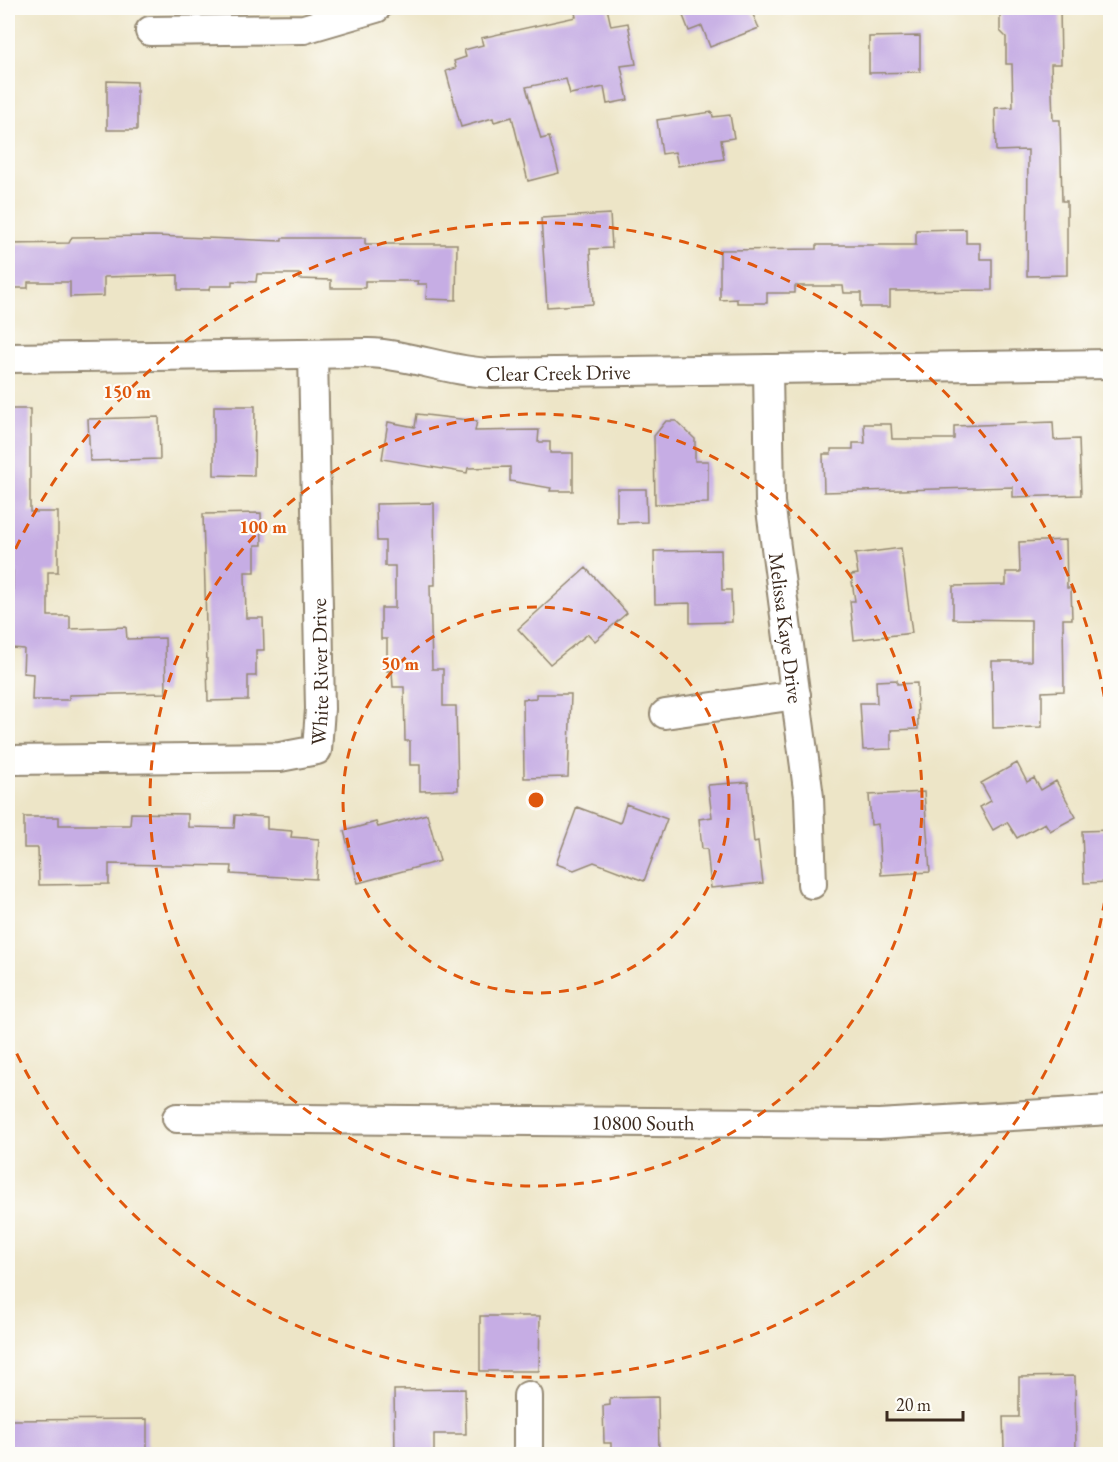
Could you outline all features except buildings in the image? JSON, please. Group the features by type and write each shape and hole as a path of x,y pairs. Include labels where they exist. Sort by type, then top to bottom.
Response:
{"street":[{"path":"150,31 304,29 376,8"},
{"name":"White River Drive","path":"8,760 280,757 317,750 320,709 313,354"},
{"name":"Clear Creek Drive","path":"8,357 390,354 472,372 1110,364"},
{"name":"Melissa Kaye Drive","path":"768,369 770,502 809,797 812,884"},
{"path":"665,714 796,695"},
{"name":"10800 South","path":"177,1118 879,1124 1110,1110"},
{"path":"528,1396 528,1455"}]}
